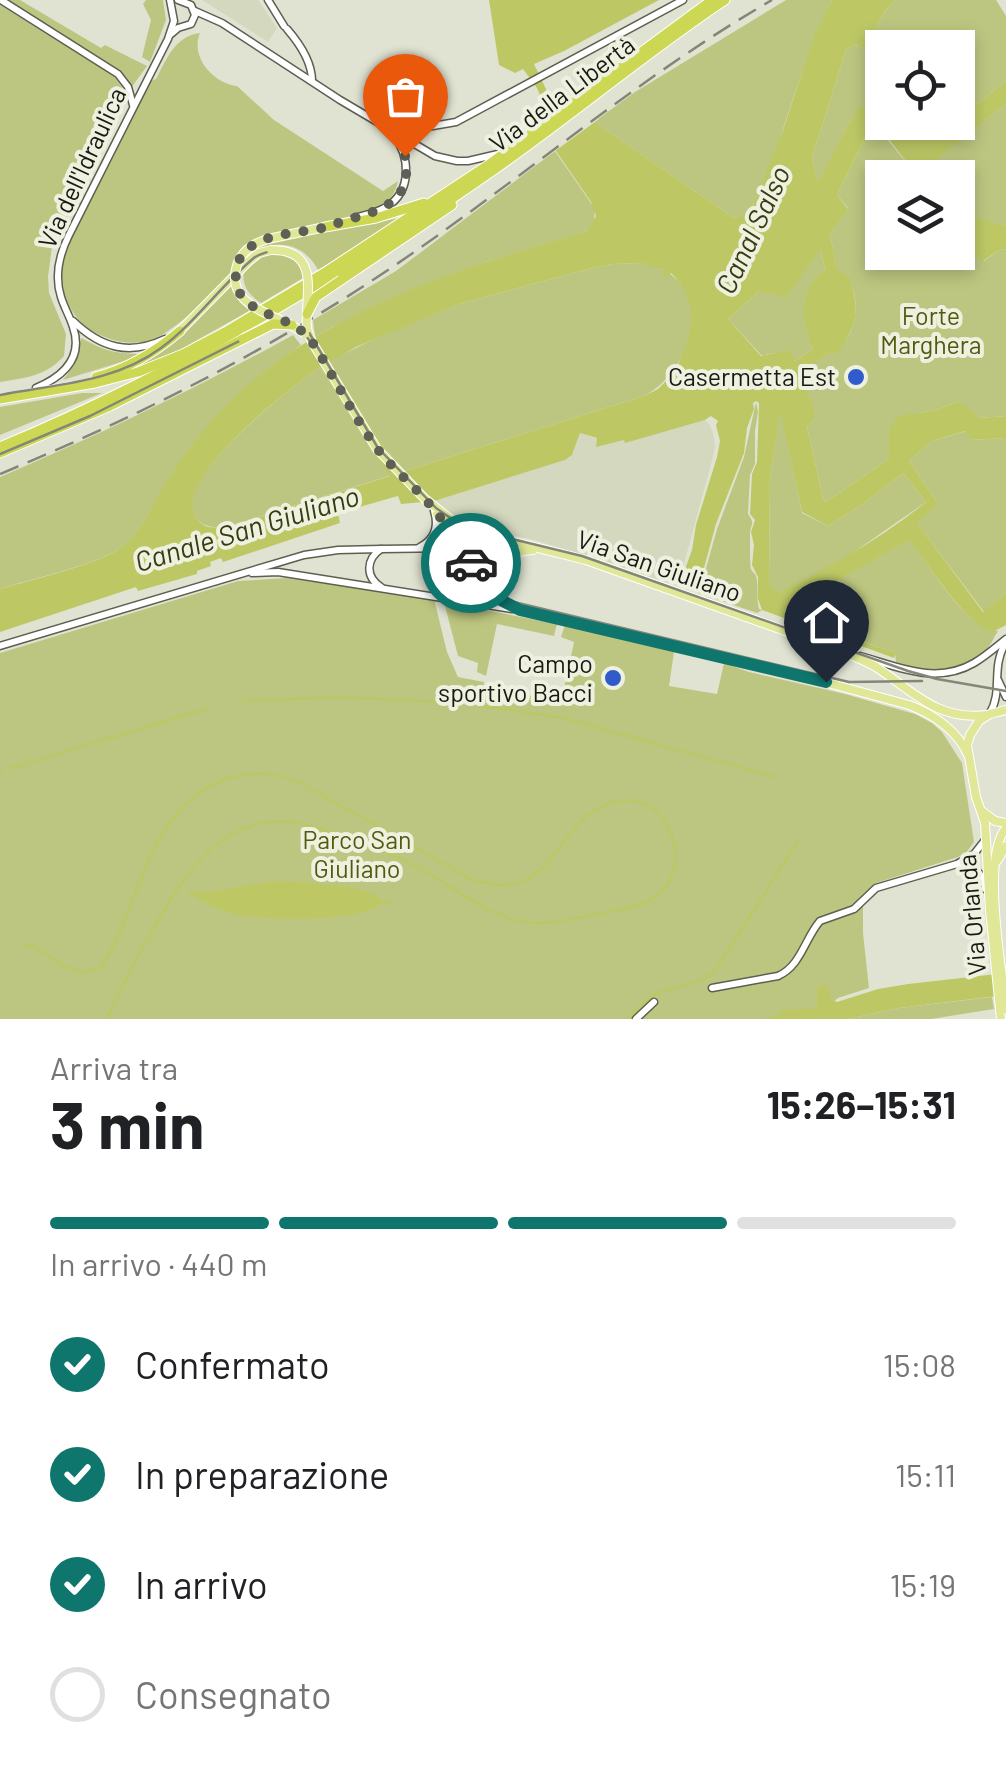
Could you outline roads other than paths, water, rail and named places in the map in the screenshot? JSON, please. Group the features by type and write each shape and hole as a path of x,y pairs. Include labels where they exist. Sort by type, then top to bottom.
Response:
{"highway":[{"name":"Via della Libertà","path":"0,448 176,366 289,303 417,222 712,0"},
{"name":"Via della Libertà","path":"588,96 725,0"},
{"name":"Via della Libertà","path":"0,396 114,379 182,354 298,289 526,142"},
{"path":"306,314 316,297 450,206 526,142"},
{"path":"325,227 376,218 440,197"},
{"path":"0,448 110,406 271,324 292,325"},
{"path":"0,396 117,371 148,356 180,331"}],"main road":[{"path":"312,342 292,325 251,306 237,286 236,270 243,253 254,244 325,227"},
{"path":"180,331 260,254 271,250 290,253 305,267 307,329 312,342 373,444 429,504"},
{"name":"Via San Giuliano","path":"429,504 489,591 506,604 909,705 950,730 968,755"},
{"name":"Via San Giuliano","path":"429,504 465,527 615,570 833,648 876,667 940,709 962,716 988,715"},
{"path":"506,604 491,585 493,566 512,553 539,549"},
{"path":"968,755 970,735 976,725 988,715 1006,710"},
{"name":"Via Orlanda","path":"968,755 985,823 990,910 1004,1005 1001,1019"},
{"path":"980,809 1006,826"},
{"name":"Via Orlanda","path":"998,964 994,864 997,844 1006,826"},
{"path":"994,864 1006,846"}],"street":[{"path":"1,0 118,74 134,106"},
{"path":"268,0 307,58 312,81"},
{"path":"387,128 447,124 683,0"},
{"path":"222,24 193,22 182,26 174,21 176,1 222,24 435,156 456,161 488,157 513,147"},
{"path":"193,22 195,11"},
{"name":"Via dell'Idraulica","path":"36,388 58,377 70,364 76,336 59,290 60,257 68,234 174,21"},
{"name":"Via dell'Idraulica","path":"168,39 182,26"},
{"path":"325,227 378,211 402,191 407,168 402,148 387,128"},
{"path":"402,148 410,142"},
{"path":"70,318 99,342 119,347 142,348 180,331"},
{"path":"415,548 426,544 434,534 437,521 429,504"},
{"path":"382,548 375,552 368,568 373,581 382,587"},
{"name":"Via San Giuliano","path":"0,646 304,555 382,548 539,549"},
{"name":"Via San Giuliano","path":"226,578 278,572 524,611"},
{"path":"833,648 911,672 938,674 969,666 1006,640"},
{"path":"988,715 997,700 998,659 1006,640"},
{"path":"996,673 1006,697"},
{"path":"712,988 787,972 820,921 846,913 876,888 956,864 977,852 986,840"},
{"path":"956,864 970,865 982,876 990,910"},
{"path":"636,1019 654,1002"}],"water":[{"path":"489,0 659,0 534,64 556,110 587,117 734,218 745,215 753,205 814,36 832,0 895,0 876,30 865,30 865,51 859,45 846,50 812,158 818,183 854,114 865,105 865,137 837,195 848,209 830,235 837,269 849,277 853,288 853,324 839,351 799,373 814,410 814,420 807,426 826,502 889,459 889,431 900,416 958,402 979,418 1006,416 1006,438 971,440 965,431 932,441 909,461 938,504 917,523 983,612 1006,593 1006,625 993,632 971,618 907,541 785,612 788,617 896,653 894,658 762,610 758,577 752,565 751,532 755,520 750,514 752,474 757,462 756,401 744,453 700,575 685,569 720,441 718,421 711,416 625,443 624,440 596,447 597,438 580,433 572,455 565,460 434,501 401,504 398,496 338,513 340,523 223,562 221,558 197,574 138,591 136,587 0,632 0,589 82,565 122,547 137,532 169,477 208,426 254,380 291,353 370,308 413,289 587,231 596,216 591,202 545,135 547,112 537,88 523,69 515,73 499,65","holes":["821,249 825,270 810,287 804,306 813,349 795,361 790,350 761,356 728,319 759,291 786,297","641,263 664,270 663,275 668,277 671,273 687,295 691,318 677,367 671,365 673,374 644,396 405,471 383,446 330,362 356,347 459,304 592,268","320,367 390,476 226,527 203,525 197,519 193,502 215,459 261,414","780,411 802,512 828,526 903,473 926,502 854,552 778,593 769,584 770,476"]},
{"path":"1006,81 1006,104 975,129 975,106"},
{"path":"889,140 961,140 936,160 905,160"},
{"path":"975,217 1006,226 1006,250 1001,249 983,261 975,256"},
{"path":"275,881 348,887 391,904 332,917 263,918 230,913 188,892"},
{"path":"1006,973 1006,995 899,1008 848,1019 764,1019 783,1010 817,1008 817,987 827,985 831,999 837,1002 878,989"}],"waterway":[{"path":"243,701 340,697 446,702"},
{"path":"484,706 563,718 776,777"},
{"path":"11,768 206,709"},
{"path":"23,947 34,946 75,971 92,971 102,966 148,861 177,813 197,794 223,780 243,775 271,775 299,782 471,879 499,885 521,882 538,872 578,825 593,811 613,802 632,801 649,806 671,832 674,867 668,883 655,897 627,909 544,923 495,913 411,864 320,829 293,822 247,827 210,851 180,885 136,959 107,1019"},
{"path":"627,1019 655,994 696,982 715,971 798,841"}],"tram line":[{"path":"0,395 84,380 143,360 174,338 255,257 270,251 286,252 297,258 306,275 308,331 378,448 436,508 459,524 582,556 908,671 1006,691"},
{"path":"0,454 90,416 273,324 296,328 312,344"},
{"path":"439,516 477,573 502,599 849,682 922,681"}],"railway":[{"path":"0,474 158,403 310,320 453,225 677,60 772,0"}],"place":[{"name":"Casermetta Est","path":"856,377"},
{"name":"Campo sportivo Bacci","path":"613,678"}],"water label":[{"name":"Canal Salso","path":"753,230"},
{"name":"Canale San Giuliano","path":"247,529"}],"park label":[{"name":"Forte Marghera","path":"931,330"},
{"name":"Parco San Giuliano","path":"357,854"}]}
